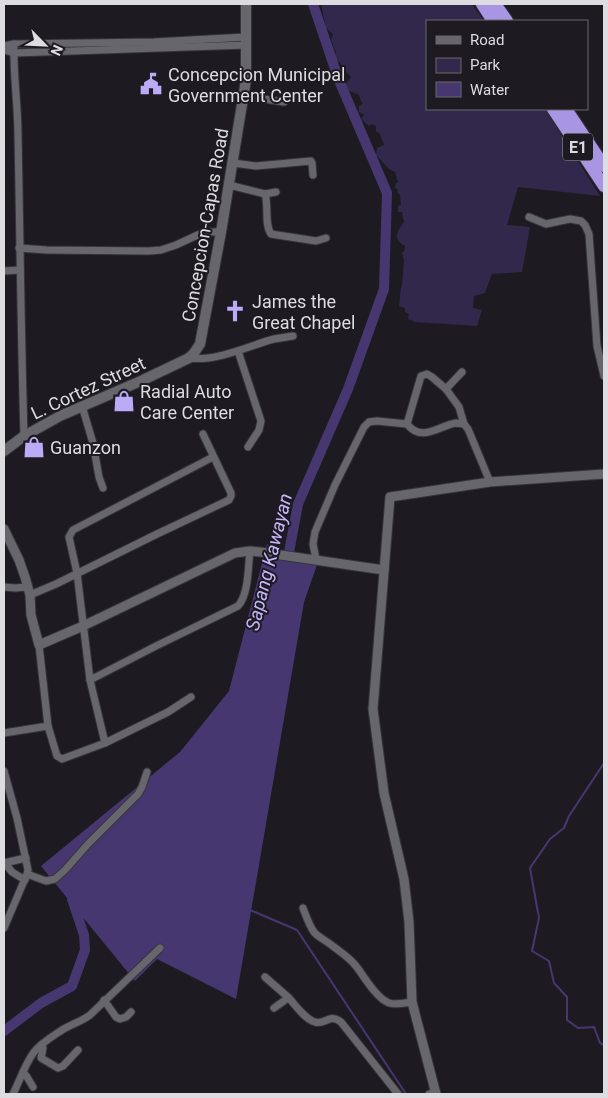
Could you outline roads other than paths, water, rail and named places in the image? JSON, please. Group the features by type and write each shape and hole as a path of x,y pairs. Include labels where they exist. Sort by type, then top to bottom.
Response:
{"highway":[{"path":"482,4 492,20"},
{"path":"495,4 505,20"},
{"name":"E1","path":"553,110 604,186"},
{"name":"E1","path":"567,110 604,166"}],"main road":[{"name":"Concepcion-Capas Road","path":"189,358 200,344 202,335 244,96 246,80 246,4"},
{"name":"L. Cortez Street","path":"4,451 24,436 60,416 189,358"}],"street":[{"path":"4,46 14,44 246,41"},
{"path":"4,50 14,53 246,41"},
{"path":"14,44 18,133 24,436"},
{"path":"244,96 284,102"},
{"path":"233,163 256,166 311,161 313,175"},
{"path":"229,185 265,194 276,192"},
{"path":"265,194 268,227 271,234 316,241 326,238"},
{"path":"529,217 546,224 570,219 582,221 586,225 589,234 597,346 604,376"},
{"path":"20,248 47,250 161,250 204,232 221,232"},
{"path":"4,270 20,270"},
{"path":"189,358 198,360 238,351 274,339 293,336"},
{"path":"238,351 261,421 259,430 248,447"},
{"path":"446,389 462,372"},
{"path":"407,424 421,376 427,374 446,389 459,407 464,424 468,429 490,482"},
{"path":"82,406 94,443 99,477 103,488"},
{"path":"313,559 315,532 335,485 364,427 369,422 407,424 417,432 425,433 456,423 464,424"},
{"path":"4,587 28,591 56,584 228,500 231,492 203,434"},
{"path":"105,743 90,680 77,573 69,537 72,530 213,457"},
{"path":"434,1093 412,1002 409,922 404,879 384,793 373,709 390,498 490,482 604,474"},
{"path":"4,529 19,560 28,591 31,615 39,645 48,726 57,756 62,759 105,743 168,712 191,697"},
{"path":"90,680 238,606 246,588 250,551"},
{"path":"39,645 235,553 260,552 384,570"},
{"path":"4,734 48,726"},
{"path":"4,771 17,818 28,870 4,928"},
{"path":"26,858 4,862 12,872 26,877 46,881 55,879 138,794 147,772"},
{"path":"303,908 314,932 342,952 382,998 392,1003 412,1002"},
{"path":"13,1094 28,1061 41,1044 90,1015 160,948"},
{"path":"265,977 309,1020 320,1023 336,1018 341,1022 398,1094"},
{"path":"274,1008 288,998"},
{"path":"104,1000 116,1017 120,1019 126,1017 131,1012"},
{"path":"41,1044 43,1048 41,1058 58,1068 63,1066 78,1050"},
{"path":"23,1072 33,1087"}],"water":[{"path":"267,544 317,565 304,602 236,999 157,959 135,981 41,866 180,752 229,691"}],"waterway":[{"name":"Sapang Kawayan","path":"287,563 298,504 348,389 384,289 387,193 338,78 313,4"},
{"path":"604,763 569,816 564,828 550,839 530,868 539,918 532,951 549,961 554,983 567,997 567,1020 578,1028 594,1027 600,1043 604,1045"},
{"name":"Sapang Kawayan","path":"4,1031 41,1003 72,986 85,950 84,935 72,899 73,894"},
{"path":"250,910 297,930 406,1094"}],"place":[{"name":"Concepcion Municipal Government Center","path":"151,84"},
{"name":"James the Great Chapel","path":"235,311"},
{"name":"Radial Auto Care Center","path":"124,401"},
{"name":"Guanzon","path":"34,447"}]}
